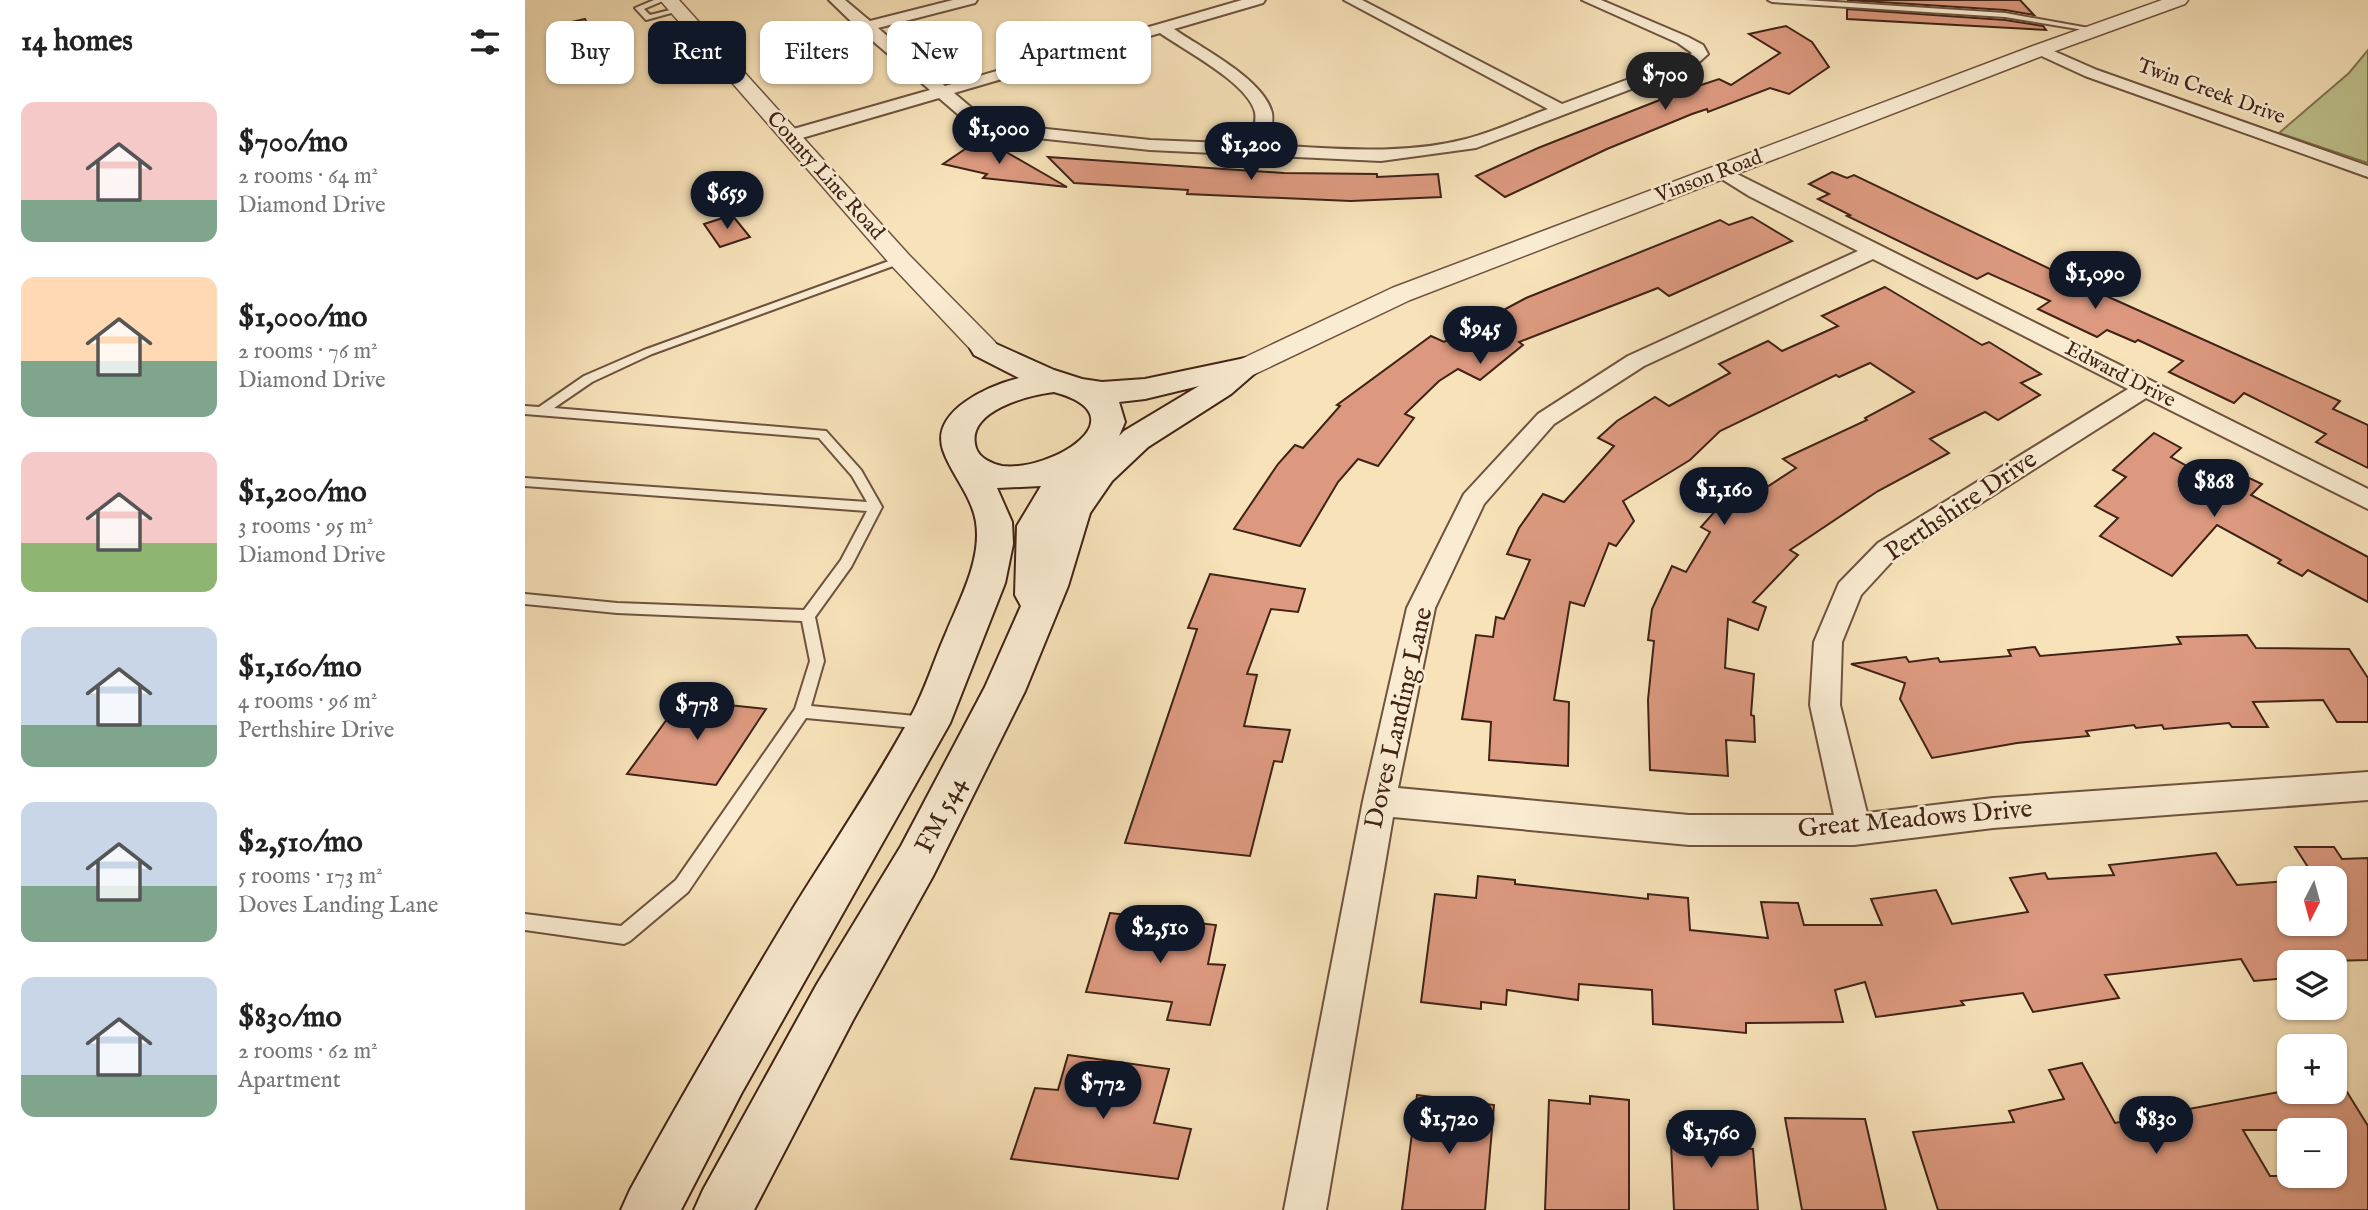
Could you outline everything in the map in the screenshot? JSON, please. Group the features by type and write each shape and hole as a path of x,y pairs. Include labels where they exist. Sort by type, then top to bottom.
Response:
{"main road":[{"path":"985,348 1029,373 1054,383 1091,392 1145,390 1204,374 1245,368"},
{"path":"983,404 993,377 985,348"},
{"path":"1054,383 1018,388 983,404 968,417 958,438 958,447 964,460 979,472 1007,478 1040,476 1072,465 1125,421 1245,368"},
{"name":"FM 544","path":"723,1210 835,1002 917,861 1004,691 1049,586 1073,511 1100,473 1136,439 1220,387 1245,368"},
{"path":"1091,392 1100,398 1108,414 1108,423 1101,442"},
{"name":"FM 544","path":"650,1210 722,1074 929,723 986,583 995,544 994,522 989,506 964,460"},
{"path":"1033,621 1035,526 1072,465"}],"street":[{"path":"836,0 859,21"},
{"path":"873,25 969,0"},
{"path":"789,136 1258,0"},
{"path":"1351,0 1562,110"},
{"path":"873,34 974,119 1008,130 1076,139 1381,156 1469,144 1691,61 1700,54 1698,48 1683,40 1588,0"},
{"name":"Vinson Road","path":"1245,368 1401,294 2040,50 2179,0"},
{"name":"County Line Road","path":"669,3 901,260 985,348"},
{"path":"1162,27 1246,85 1263,110 1261,135 1256,151"},
{"name":"Twin Creek Drive","path":"2040,50 2091,73 2368,172"},
{"name":"Edward Drive","path":"1723,172 1756,192 2368,500"},
{"name":"Doves Landing Lane","path":"1305,1210 1379,801 1421,608 1473,500 1546,419 1636,361 1874,251"},
{"name":"Perthshire Drive","path":"1854,830 1825,705 1828,642 1849,590 1887,550 2145,388"},
{"name":"Great Meadows Drive","path":"1379,801 1689,830 1854,830 1993,813 2368,786"}],"lane":[{"path":"1772,0 2005,15 2096,30"},
{"path":"543,411 588,379 648,352 901,260"},
{"path":"525,410 822,434 857,473 876,507"},
{"path":"525,482 876,507"},
{"path":"525,922 624,935 682,886 802,710 817,662 808,616 846,563 876,507"},
{"path":"525,599 617,608 808,616"},
{"path":"802,710 929,723"}],"green space":[{"path":"2368,50 2368,163 2279,133 2349,73"}],"building":[{"path":"1847,0 2020,0 2034,15 2005,10"},
{"path":"1847,9 2005,20 2043,26 2046,30 1847,19"},
{"path":"1786,26 1812,42 1829,67 1789,94 1770,88 1708,112 1707,109 1692,114 1607,149 1505,197 1476,176 1538,148 1680,92 1719,79 1731,85 1780,53 1749,34"},
{"path":"974,143 1001,149 1067,187 983,178 987,174 943,164"},
{"path":"1048,157 1284,173 1377,174 1377,177 1438,174 1441,197 1351,201 1187,194 1188,190 1074,183"},
{"path":"1832,172 1847,178 1854,175 2102,294 2340,401 2333,409 2368,425 2368,468 2316,442 2326,434 2244,393 2234,403 2169,372 2183,361 2138,340 2135,342 2107,330 2097,337 2038,309 2050,301 1988,273 1977,279 1847,216 1850,215 1818,199 1829,194 1809,184"},
{"path":"732,215 750,237 720,247 704,224"},
{"path":"1752,217 1792,241 1669,296 1658,288 1519,342 1523,345 1480,380 1458,369 1439,381 1405,414 1414,418 1378,466 1358,459 1338,482 1300,546 1234,529 1278,464 1295,445 1303,448 1340,406 1337,405 1431,336 1444,342 1526,298 1720,220 1729,225"},
{"path":"1885,287 1982,345 1989,342 2041,374 2021,383 2040,395 1998,420 1985,412 1930,439 1949,453 1878,491 1790,550 1798,555 1753,602 1766,607 1758,630 1728,619 1725,668 1754,674 1751,715 1754,716 1755,742 1726,740 1728,776 1650,770 1648,700 1654,641 1648,640 1652,609 1672,566 1686,572 1710,532 1701,527 1732,492 1747,500 1796,468 1783,459 1867,420 1865,418 1914,392 1870,363 1839,377 1836,375 1720,431 1690,460 1623,501 1634,521 1616,546 1609,543 1584,606 1570,602 1554,700 1569,702 1568,766 1489,760 1491,722 1462,719 1476,635 1493,637 1496,617 1504,619 1530,560 1507,554 1519,528 1543,494 1564,502 1614,446 1598,438 1617,421 1655,397 1669,406 1730,373 1719,364 1768,341 1782,351 1838,326 1822,316"},
{"path":"2154,433 2181,448 2171,457 2219,484 2232,470 2262,484 2251,495 2368,557 2368,602 2308,570 2302,576 2278,563 2281,560 2217,525 2172,576 2100,536 2118,518 2095,506 2126,477 2113,470"},
{"path":"1210,574 1305,589 1298,612 1271,609 1247,674 1257,675 1244,726 1290,730 1282,762 1274,761 1250,856 1125,843 1197,629 1188,628"},
{"path":"2247,635 2256,648 2349,649 2368,678 2368,722 2337,722 2323,700 2253,702 2268,727 2232,727 2229,723 2164,729 2162,725 2136,728 2134,725 2086,731 2089,736 2017,743 1932,758 1900,699 1905,683 1851,664 1906,657 1909,662 1938,658 1940,662 2011,656 2008,650 2035,647 2040,656 2181,644 2177,637"},
{"path":"681,700 766,709 716,785 627,774"},
{"path":"2295,847 2334,847 2342,859 2368,858 2368,960 2347,961 2347,950 2277,950 2277,979 2254,981 2241,959 2105,975 2119,998 2033,1012 2023,993 1961,1001 1964,1005 1876,1017 1865,982 1835,990 1843,1022 1746,1023 1746,1033 1653,1024 1652,990 1579,984 1578,1000 1507,990 1506,1005 1481,1002 1481,1009 1421,1002 1435,894 1476,898 1478,876 1515,880 1515,884 1648,899 1648,894 1688,898 1690,930 1768,938 1761,902 1798,903 1804,925 1882,925 1871,899 1936,890 1952,924 2028,912 2010,878 2045,873 2048,879 2114,875 2109,865 2216,853 2237,885 2277,882 2277,936 2347,936 2347,866 2307,866"},
{"path":"1110,913 1216,925 1208,964 1225,965 1210,1025 1167,1020 1172,1002 1086,992"},
{"path":"1068,1055 1169,1069 1154,1123 1191,1129 1178,1179 1011,1159 1035,1088 1058,1090"},
{"path":"2082,1063 2115,1123 2277,1092 2277,1104 2347,1104 2347,1092 2368,1126 2368,1210 1938,1210 1913,1132 2014,1122 2009,1111 2064,1099 2049,1070"},
{"path":"1417,1095 1494,1105 1485,1210 1402,1210"},
{"path":"1590,1096 1629,1100 1629,1210 1545,1210 1549,1100 1590,1104"},
{"path":"1785,1118 1865,1119 1886,1210 1802,1210"},
{"path":"1670,1121 1732,1130 1733,1147 1753,1149 1758,1210 1674,1210"}]}
